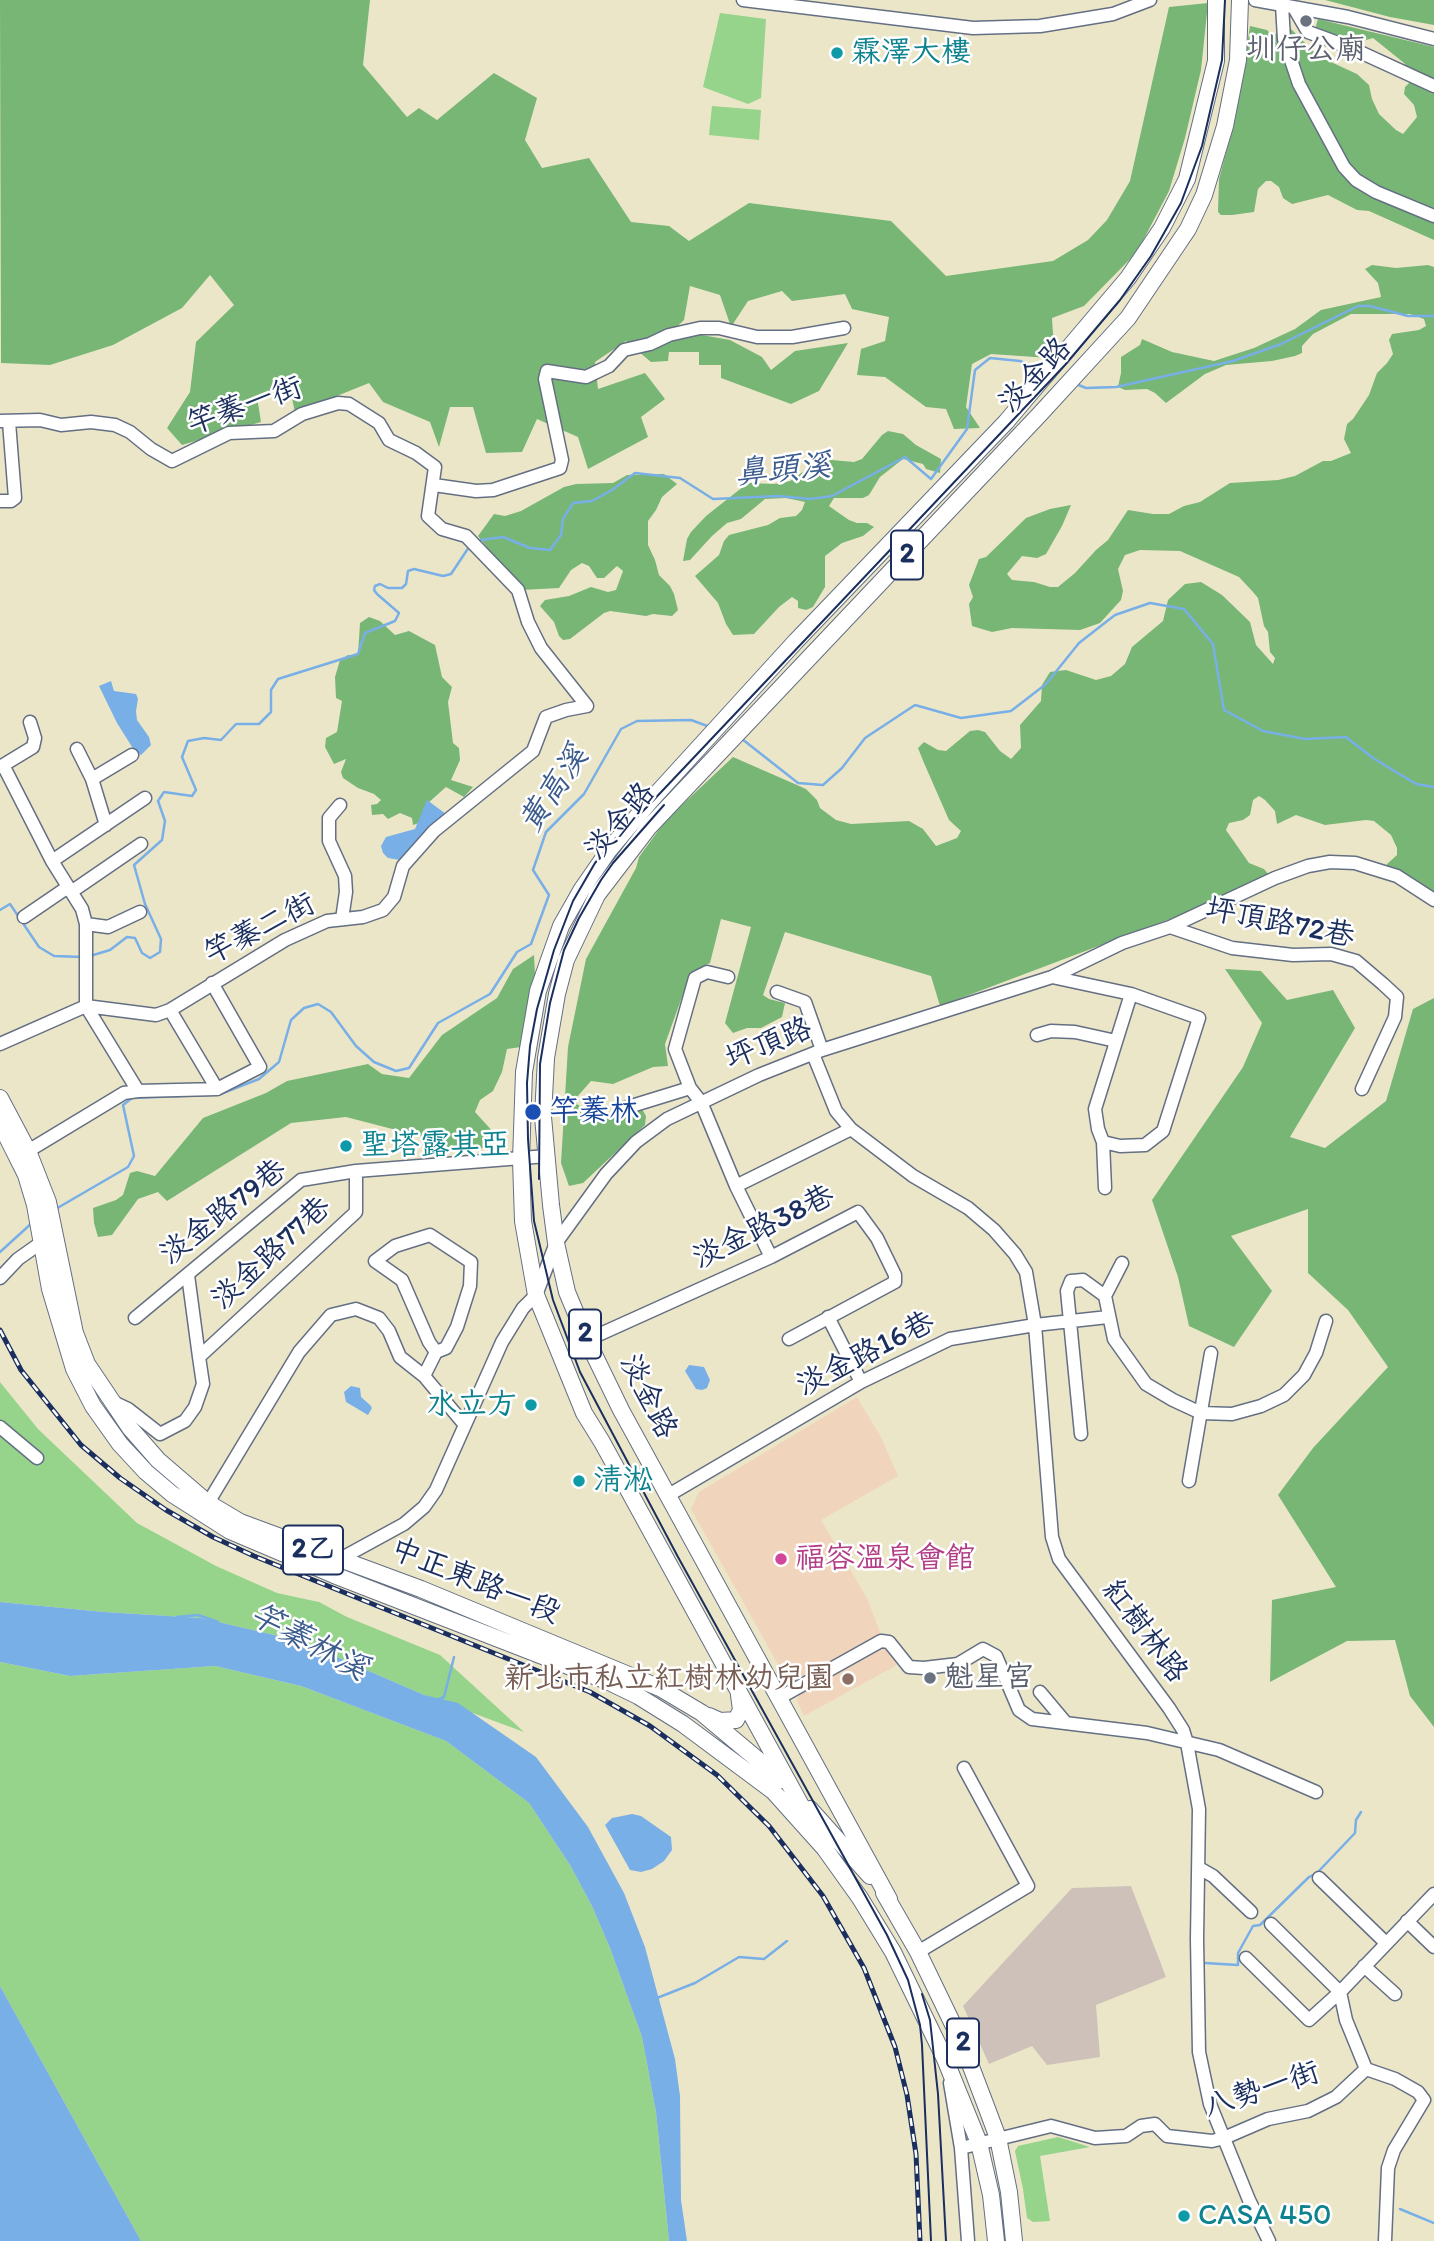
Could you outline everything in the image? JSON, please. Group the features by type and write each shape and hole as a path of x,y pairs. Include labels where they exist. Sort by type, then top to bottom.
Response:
{"main road":[{"name":"淡金路","path":"791,1789 584,1413 536,1295 523,1221 521,1160 524,1072 538,991 561,926 582,888 609,850 796,641 1006,422 1128,278 1162,228 1187,179 1216,61 1216,0"},
{"name":"淡金路","path":"889,1899 621,1410 567,1292 556,1243 543,1117 546,1058 566,960 597,895 619,864 649,827 1128,318 1188,229 1204,195 1225,125 1236,73 1240,0"},
{"name":"2乙","path":"0,1098 28,1151 50,1245"},
{"name":"2乙","path":"0,1123 42,1204"},
{"name":"中正東路一段","path":"50,1245 75,1333 87,1364 130,1428 158,1460 208,1503 240,1522 626,1673 660,1688 702,1713 760,1760 844,1845 889,1899 918,1952"},
{"name":"中正東路一段","path":"50,1245 60,1329 74,1370 93,1406 120,1444 146,1472 201,1514 230,1531 334,1575 607,1681 638,1696 683,1724 773,1791 825,1849 860,1898 893,1952 945,2059"},
{"path":"702,1713 720,1721 736,1720 741,1710 738,1690"},
{"name":"2","path":"791,1789 825,1849"},
{"name":"2","path":"918,1952 962,2043 998,2138 1009,2192 1014,2241"},
{"name":"2","path":"945,2059 979,2143 991,2195 996,2241"}],"street":[{"path":"743,0 973,28 1052,24 1113,14 1150,0"},
{"path":"1256,0 1348,17 1434,39"},
{"path":"1288,7 1308,32 1349,47 1434,86"},
{"path":"1288,7 1284,39 1299,84 1344,167 1356,180 1376,192 1434,216"},
{"path":"434,485 476,491 493,490 560,468 562,460 545,379 547,371 586,377 609,366 624,350 650,344 668,335 700,328 719,328 757,337 792,337 844,328"},
{"name":"竿蓁一街","path":"4,422 40,420 61,425 91,422 115,425 172,461 229,433 274,431 302,414 338,403 349,404 379,423 389,440 416,453 435,467 434,485"},
{"path":"0,501 11,501 15,498 4,422"},
{"name":"竿蓁二街","path":"86,1006 156,1014 170,1010 285,940 327,921 363,917 383,909 394,897 403,866 434,831 533,751 546,717 587,706 541,648 528,622 518,590 466,536 442,529 428,516 434,485"},
{"path":"30,722 35,738 33,747 2,766 52,861 82,909 86,924 86,1006 138,1091"},
{"path":"77,749 92,779 106,825"},
{"path":"92,779 132,755"},
{"path":"52,861 145,798"},
{"path":"340,804 329,818 329,841 345,876 346,892 342,919"},
{"path":"24,917 141,844"},
{"name":"坪頂路","path":"340,1559 404,1524 424,1507 436,1490 502,1342 523,1308 536,1295 556,1243 606,1174 636,1142 667,1119 759,1075 817,1052 1052,977 1122,943 1170,927 1275,878 1308,866 1329,862 1355,863 1397,876 1434,900"},
{"path":"86,924 108,927 140,912"},
{"name":"坪頂路72巷","path":"1170,927 1231,948 1293,955 1331,954 1356,961 1374,976 1397,997 1395,1017 1362,1089"},
{"path":"728,977 707,972 695,978 675,1049 690,1088 701,1102 736,1186 771,1257"},
{"path":"1052,977 1130,994 1199,1018 1163,1131 1145,1145 1120,1146 1103,1142"},
{"path":"28,1151 124,1093 217,1089 260,1067 212,983"},
{"name":"紅樹林路","path":"777,992 805,1002 817,1052 836,1111 851,1129 913,1176 968,1208 995,1230 1026,1272 1035,1325 1052,1537 1059,1559 1169,1708 1183,1730 1187,1744 1199,1810 1199,2052 1210,2104 1269,2241"},
{"path":"1105,1188 1103,1142 1098,1129 1096,1109 1130,994"},
{"path":"0,1044 86,1006"},
{"path":"170,1010 217,1089"},
{"path":"1037,1035 1052,1031 1075,1032 1116,1041"},
{"path":"625,1108 690,1088"},
{"path":"736,1186 851,1129"},
{"name":"淡金路77巷","path":"199,1357 356,1212 356,1171 547,1156"},
{"name":"淡金路79巷","path":"135,1318 301,1180 356,1171"},
{"name":"淡金路38巷","path":"587,1340 771,1257 858,1212 880,1237 895,1275 895,1282 789,1339"},
{"path":"424,1376 436,1352 446,1349 457,1327 470,1286 471,1262 430,1235 395,1246 375,1262 402,1280 436,1352"},
{"path":"0,1279 18,1259 50,1245"},
{"path":"1122,1263 1105,1296 1114,1339 1146,1384 1200,1413 1232,1414 1261,1406 1284,1395 1304,1375 1316,1353 1326,1321"},
{"path":"111,1400 128,1409 160,1434 185,1421 195,1407 203,1384 188,1275"},
{"path":"1081,1434 1067,1291 1071,1280 1083,1280 1105,1296"},
{"path":"208,1503 299,1352 331,1315 356,1309 379,1318 389,1331 400,1357 424,1376 464,1424"},
{"path":"828,1317 861,1382"},
{"name":"淡金路16巷","path":"667,1496 861,1382 950,1339 1035,1325 1108,1317"},
{"path":"1189,1482 1211,1353"},
{"path":"0,1427 37,1458"},
{"path":"334,1575 340,1559"},
{"path":"779,1698 881,1641 889,1642 909,1667 958,1664 983,1649 996,1656 1019,1710 1032,1719 1147,1733 1219,1750 1316,1792"},
{"path":"1040,1692 1066,1723"},
{"path":"918,1952 1028,1886 964,1768"},
{"path":"1199,1868 1213,1876 1251,1912"},
{"path":"1320,1878 1386,1943"},
{"path":"1245,1958 1309,2020 1340,1992 1434,1894"},
{"path":"1408,1921 1434,1947"},
{"path":"1271,1924 1340,1992 1346,2020 1366,2069 1395,2078 1418,2092 1424,2100"},
{"path":"1364,1966 1395,1994"},
{"path":"945,2059 961,2148 968,2241"},
{"name":"八勢一街","path":"961,2148 1051,2126 1095,2138 1126,2136 1141,2126 1155,2124 1167,2136 1212,2141 1268,2119 1308,2111 1336,2097 1366,2069"},
{"path":"1385,2241 1388,2168 1394,2150 1434,2088"}],"shaded area":[{"name":"福容溫泉會館","path":"857,1397 881,1437 898,1476 821,1520 867,1598 881,1635 789,1684 691,1509 699,1492"},
{"name":"新北市私立紅樹林幼兒園","path":"880,1648 887,1649 897,1665 804,1716 797,1701 799,1694"},
{"path":"1131,1886 1166,1977 1096,2005 1100,2057 1047,2065 1032,2046 989,2064 963,2006 1072,1888"}],"green space":[{"path":"0,0 370,0 363,65 407,117 419,108 437,120 494,73 537,98 525,140 542,168 589,158 631,222 669,226 689,241 749,203 891,221 946,276 1053,261 1088,240 1107,220 1130,181 1169,7 1208,3 1201,70 1185,138 1169,191 1137,252 1084,306 1052,318 1053,334 1061,346 1049,358 991,354 972,364 966,407 980,428 954,429 946,409 926,407 885,377 857,375 861,349 885,341 889,317 852,309 845,294 792,301 782,291 748,301 731,327 720,295 690,286 684,320 661,342 696,334 730,340 762,357 771,370 795,351 848,343 819,391 791,404 721,378 721,365 699,365 699,352 669,352 668,361 651,362 626,341 595,362 598,389 645,373 665,399 641,417 648,437 588,469 578,437 537,419 522,452 486,453 473,407 450,407 439,447 430,422 383,402 369,383 295,413 290,388 257,397 261,422 182,445 167,428 190,392 196,342 234,305 210,275 182,308 113,345 50,365 1,363"},
{"path":"1325,0 1434,0 1434,25 1390,17"},
{"path":"720,13 766,19 761,98 748,104 703,87"},
{"path":"1318,19 1434,47 1434,240 1369,211 1357,210 1328,195 1292,204 1283,198 1279,187 1271,181 1266,181 1258,189 1254,212 1221,215 1218,212 1219,179 1235,119 1250,26 1267,30 1272,36 1284,29 1291,29 1318,56 1357,74 1369,85 1379,114 1403,134 1417,117 1414,105 1404,94 1405,87 1410,82 1409,69 1404,63 1373,38 1336,49 1323,45 1314,33"},
{"path":"712,106 761,110 759,140 709,135"},
{"path":"1372,265 1396,268 1428,265 1434,267 1434,901 1387,870 1387,864 1397,855 1397,848 1391,835 1374,821 1325,825 1296,815 1277,824 1275,811 1259,796 1253,800 1250,815 1243,820 1229,823 1226,830 1249,863 1264,869 1269,875 1244,891 940,1006 931,976 785,932 763,995 785,1003 782,1017 761,1028 747,1028 733,1033 725,1023 751,927 721,919 710,963 691,972 665,1044 668,1066 653,1067 613,1084 591,1081 577,1097 577,1104 584,1109 592,1109 605,1116 642,1109 646,1116 645,1125 583,1183 569,1186 561,1163 568,1047 586,959 636,868 639,857 666,820 733,757 806,789 817,800 820,808 836,820 851,824 909,821 923,829 936,846 957,838 961,831 949,820 918,748 924,742 938,750 946,751 970,731 978,730 985,732 1000,751 1011,759 1021,748 1020,725 1041,701 1042,685 1050,672 1066,670 1096,680 1111,676 1125,664 1132,647 1163,621 1168,600 1185,584 1201,582 1222,595 1250,622 1256,645 1273,664 1275,658 1270,652 1268,632 1264,626 1258,598 1239,577 1180,551 1140,550 1125,555 1118,569 1123,591 1121,600 1100,623 1080,630 1012,628 992,632 972,626 969,604 973,597 969,585 979,559 986,557 1026,518 1050,509 1071,505 1046,554 1037,558 1022,556 1007,574 1012,580 1058,587 1108,540 1128,510 1169,514 1200,502 1230,483 1278,480 1295,476 1323,461 1331,461 1351,453 1344,439 1347,424 1369,395 1377,373 1393,354 1389,340 1392,334 1419,330 1426,326 1424,319 1410,314 1351,314 1313,334 1302,346 1302,353 1272,361 1226,365 1205,374 1166,403 1147,389 1125,390 1118,387 1121,357 1140,345 1142,339 1172,352 1214,361 1254,348 1295,329 1321,310 1381,297 1378,283 1365,269"},
{"path":"888,431 903,434 941,459 940,473 926,469 923,464 903,459 880,477 869,495 863,498 834,498 829,506 849,520 874,527 863,536 842,543 825,556 825,587 813,607 806,610 798,608 798,601 792,597 754,634 733,635 718,603 695,576 719,555 729,535 768,525 780,518 796,516 805,502 786,498 765,499 741,519 727,523 690,560 683,561 691,532 706,516 744,486 750,483 774,484 790,481 821,459 854,462 862,459"},
{"path":"664,474 677,484 662,497 648,521 648,545 659,575 674,594 678,610 672,616 610,611 570,639 563,640 554,622 540,606 545,600 569,596 591,587 608,592 616,590 623,571 617,566 604,578 597,578 589,566 582,563 571,570 559,588 521,590 478,536 494,514 505,516 521,511 564,487 613,483 627,475"},
{"path":"369,617 380,621 395,635 409,631 435,645 442,677 452,687 448,702 453,743 459,748 460,760 451,780 473,787 464,797 446,787 427,804 419,823 413,825 412,818 400,813 388,819 383,814 372,815 371,805 381,800 343,778 341,772 346,759 334,764 325,747 326,738 337,732 342,701 336,698 335,677 340,660 348,655 358,655 360,623"},
{"path":"534,955 535,975 521,1047 507,1049 502,1072 493,1091 480,1100 475,1112 495,1134 484,1148 455,1151 431,1139 346,1117 291,1123 167,1201 158,1192 138,1199 112,1235 98,1237 93,1208 123,1195 130,1173 137,1171 155,1176 203,1118 266,1093 287,1081 368,1064 382,1074 409,1078 442,1035 497,998 513,969"},
{"path":"1225,969 1261,971 1287,1000 1333,990 1355,1028 1290,1137 1325,1148 1386,1101 1413,1009 1434,998 1434,1727 1410,1696 1395,1640 1347,1641 1270,1682 1272,1600 1336,1587 1278,1495 1313,1448 1388,1367 1348,1310 1308,1273 1308,1209 1231,1236 1272,1291 1234,1347 1189,1326 1178,1277 1152,1200 1243,1067 1262,1023"},
{"path":"0,1382 38,1429 137,1523 216,1566 277,1593 319,1602 347,1617 440,1655 524,1732 424,1695 300,1641 201,1618 0,1602"},
{"path":"0,1662 70,1676 215,1666 301,1686 446,1741 529,1803 570,1865 592,1906 642,2037 656,2112 669,2241 141,2241 0,1986"},
{"path":"1058,2137 1090,2147 1040,2156 1050,2221 1033,2222 1027,2218 1015,2151 1018,2146"}],"water":[{"path":"111,681 114,691 136,694 137,720 149,737 151,745 141,755 134,750 117,723 99,686"},
{"path":"427,800 446,814 400,860 388,858 381,846 386,837 415,829"},
{"path":"689,1365 704,1367 710,1380 707,1388 696,1389 685,1371"},
{"path":"351,1386 360,1388 361,1397 372,1408 368,1415 346,1402 344,1392"},
{"path":"0,1602 201,1618 300,1641 424,1695 458,1703 536,1757 588,1827 624,1893 645,1947 675,2059 680,2096 681,2200 687,2241 669,2241 656,2112 642,2037 610,1948 570,1865 529,1803 446,1741 301,1686 215,1666 70,1676 0,1662"},
{"path":"632,1814 641,1816 671,1837 672,1850 664,1861 641,1872 630,1870 605,1825 612,1818"},
{"path":"0,1986 141,2241 0,2241"}],"waterway":[{"name":"鼻頭溪","path":"1076,384 1086,388 1116,387 1233,361 1281,344 1358,306 1370,306 1408,316 1434,316"},
{"name":"鼻頭溪","path":"481,540 503,537 530,548 550,550 561,535 563,519 573,503 592,501 635,473 680,478 713,499 779,496 810,499 832,496 905,457 931,479 967,429 975,370 990,358 1020,361 1041,370"},
{"name":"鼻頭溪","path":"90,956 110,950 127,937 135,938 142,953 150,958 160,952 161,939 145,904 134,865 162,840 165,821 158,801 164,792 192,796 196,790 182,757 188,741 204,738 221,740 236,724 259,724 271,712 271,690 278,679 358,654 365,633 395,621 399,613 377,594 375,586 380,584 388,588 402,588 406,584 408,571 414,569 443,576 451,574 469,547"},
{"name":"黃高溪","path":"742,739 798,783 823,785 842,768 865,738 915,705 961,718 1011,711 1046,684 1079,643 1115,615 1150,603 1184,609 1213,644 1224,710 1263,731 1305,739 1346,737 1373,758 1416,784 1434,787"},
{"name":"黃高溪","path":"223,1093 259,1079 279,1062 291,1020 304,1008 318,1004 331,1012 356,1046 374,1062 396,1071 409,1068 438,1023 490,994 517,952 531,944 549,895 533,870 546,832 584,794 621,729 637,721 691,720 710,727"},
{"name":"鼻頭溪","path":"0,910 10,904 39,947 54,956 83,957"},
{"name":"黃高溪","path":"54,1210 128,1167 134,1156 123,1105 132,1098 209,1095"},
{"name":"黃高溪","path":"0,1252 33,1222"},
{"name":"竿蓁林溪","path":"177,1617 198,1615 218,1622"},
{"name":"竿蓁林溪","path":"437,1700 444,1697 454,1657"},
{"path":"1205,1963 1238,1965 1238,1953 1253,1926 1260,1925 1309,1877 1317,1873 1355,1833 1356,1820 1361,1812"},
{"path":"657,1998 695,1983 739,1957 764,1959 787,1941"},
{"path":"1400,2209 1434,2223"}],"tram line":[{"path":"931,2241 922,2045 920,2025 908,1980 887,1935 678,1557 580,1372 553,1300 534,1221 528,1139 527,1083 530,1046 537,1009 554,950 573,901 595,863 1065,365 1120,300 1151,256 1181,203 1202,146 1222,60 1225,0"},
{"path":"539,1179 540,1064 550,1003 564,950 601,880 664,805"},
{"path":"922,1994 930,2020 938,2094 946,2241"}],"railway":[{"path":"0,1330 21,1370 81,1445 120,1478 166,1510 213,1537 254,1556 590,1692 650,1726 717,1775 769,1826 823,1896 864,1968 895,2047 907,2095 916,2154 920,2241"}],"place":[{"name":"圳仔公廟","path":"1306,21"},
{"name":"霖澤大樓","path":"837,53"},
{"name":"竿蓁林","path":"533,1112"},
{"name":"聖塔露其亞","path":"346,1146"},
{"name":"水立方","path":"531,1405"},
{"name":"清淞","path":"579,1481"},
{"name":"福容溫泉會館","path":"781,1559"},
{"name":"魁星宮","path":"930,1678"},
{"name":"新北市私立紅樹林幼兒園","path":"848,1679"},
{"name":"CASA 450","path":"1184,2216"}]}
